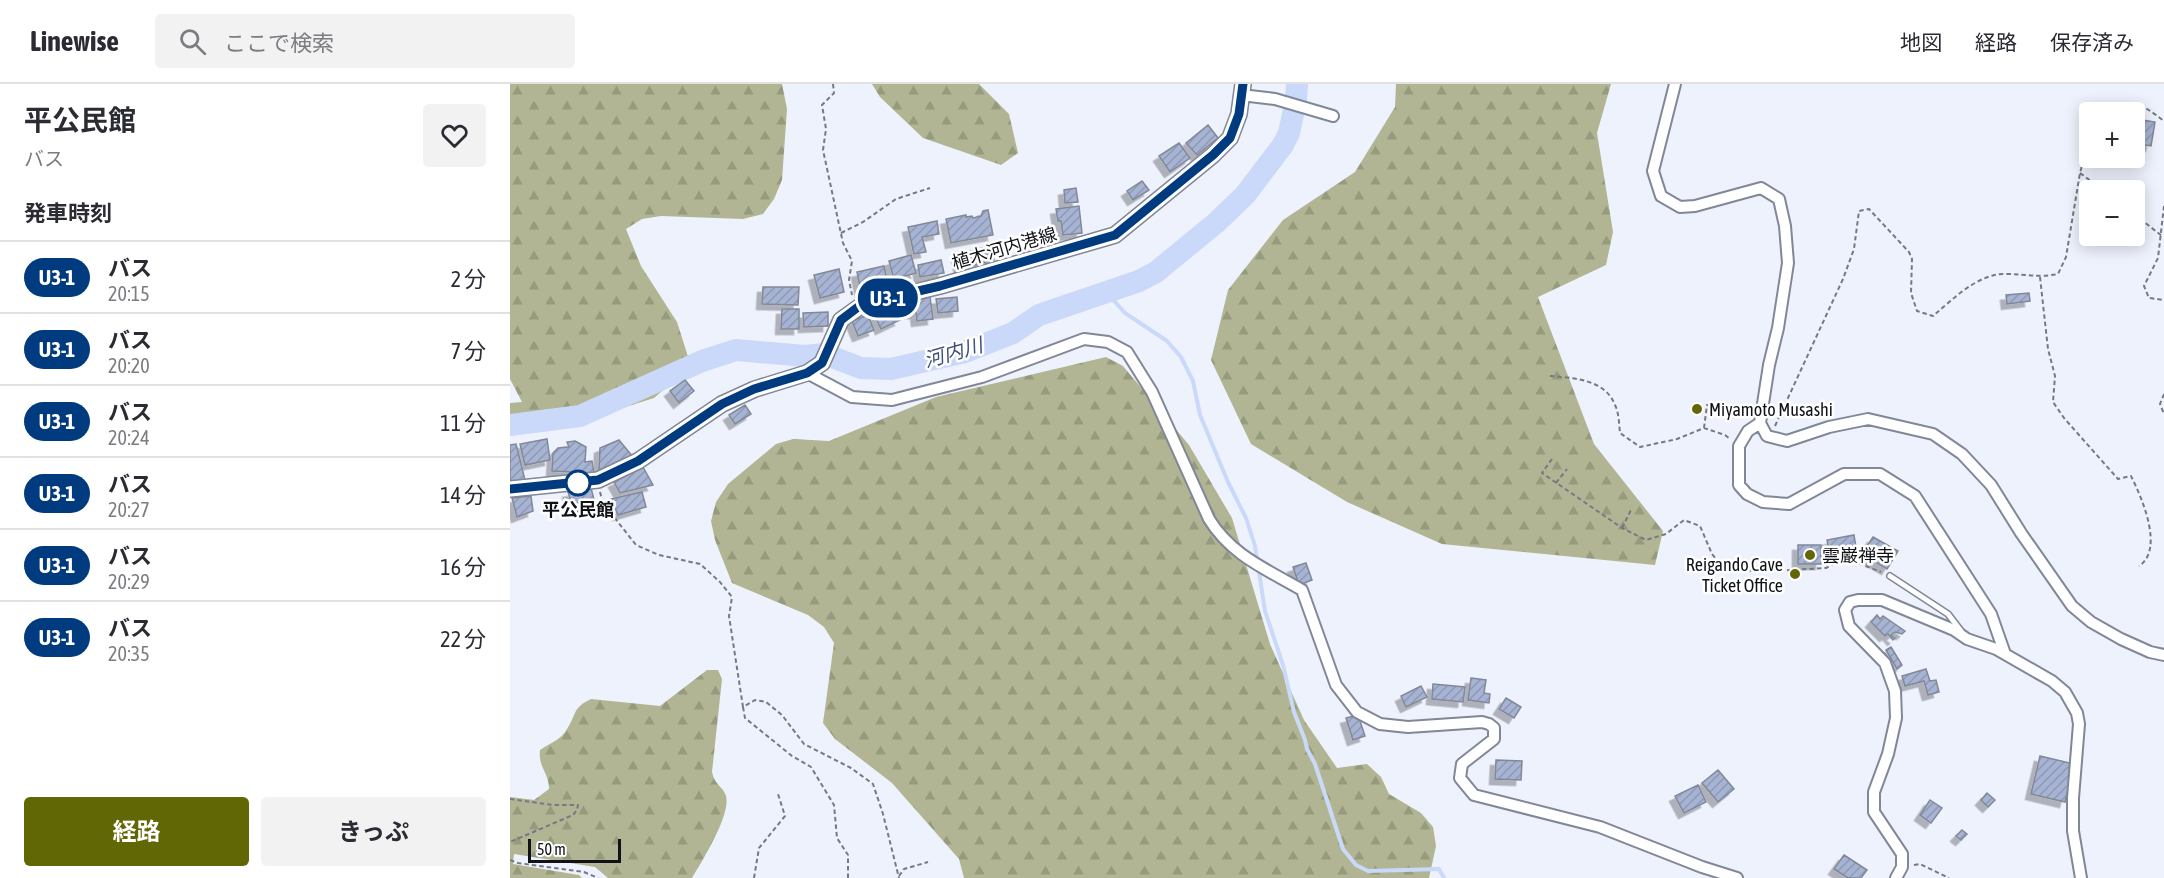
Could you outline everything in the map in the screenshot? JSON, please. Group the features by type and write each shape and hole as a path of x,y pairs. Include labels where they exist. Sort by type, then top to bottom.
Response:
{"main road":[{"name":"植木河内港線","path":"510,489 598,480 638,461 722,404 754,389 807,373 822,363 841,320 862,304 940,286 1115,235 1213,155 1230,138 1239,114 1242,90"}],"street":[{"path":"1675,84 1653,171 1661,196 1680,207 1695,206 1761,188 1779,199 1785,226 1788,263 1760,423 1767,436 1787,441 1829,427 1868,419 1934,434 1962,454 1990,485 2072,606 2091,622 2121,639 2164,656"},
{"path":"1242,90 1333,117"},
{"path":"807,373 852,397 892,400 982,377 1084,339 1108,342 1118,347 1127,352 1152,392 1209,519 1219,536 1236,551 1302,590 1336,685 1357,712 1380,724 1408,727 1482,722 1489,724 1494,728 1494,740 1462,764 1460,778 1474,795 1600,827 1702,867 1737,878"},
{"path":"1760,423 1748,431 1739,446 1739,484 1747,494 1763,502 1789,504 1844,474 1880,474 1915,496 1991,614 2005,654"},
{"path":"1896,878 1902,867 1902,854 1875,812 1874,792 1888,754 1896,718 1894,691 1886,663 1849,626 1845,610 1850,602 1858,600 1882,600 1954,630 1967,639 2005,654 2052,681 2065,692 2077,713 2079,724 2073,798 2073,831 2081,878"}],"lane":[{"path":"1890,576 1948,614 1967,639"}],"path":[{"path":"833,84 834,93 822,105 826,129 823,150 843,243 852,261 849,280 856,309"},
{"path":"2145,107 2164,121"},
{"path":"1767,436 1775,426 1843,279 1854,249 1860,211 1869,209 1909,252 1912,259 1911,293 1917,311 1933,316 1962,291 1978,281 2003,273 2040,278 2058,274 2066,256 2080,168"},
{"path":"2079,173 2089,180"},
{"path":"841,233 863,222 896,199 930,189"},
{"path":"2164,206 2158,258 2144,286 2149,297 2164,300"},
{"path":"2145,223 2162,236"},
{"path":"2040,278 2048,349 2055,376 2054,402 2064,418 2118,479 2131,476 2154,524"},
{"path":"1550,376 1575,378 1599,386 1615,404 1620,433 1640,447 1677,439 1704,428 1725,435 1739,446"},
{"path":"2164,394 2160,404 2164,414"},
{"path":"1704,428 1707,405 1711,406"},
{"path":"1552,459 1542,473 1622,528 1646,540 1666,534 1684,520 1700,526 1712,554 1725,570 1771,571 1826,568 1845,558 1890,576"},
{"path":"1556,483 1567,469"},
{"path":"598,480 603,503 636,545 659,555 700,564 720,582 732,597 729,616 745,718 792,756 812,767 834,805 837,838 848,855 848,878"},
{"path":"1622,528 1632,508"},
{"path":"2139,566 2147,563 2151,557"},
{"path":"744,707 754,700 766,702 782,716 804,744 851,768 873,784 883,814 898,878"},
{"path":"754,878 759,848 786,816 778,794"},
{"path":"510,799 553,805 578,805 578,810 573,815 510,842"},
{"path":"510,860 584,872 598,878"},
{"path":"898,878 904,869 928,862"},
{"path":"1902,867 1920,864 1949,878"}],"green space":[{"path":"510,84 782,84 787,109 782,180 774,199 763,214 743,219 661,216 642,219 626,229 641,266 677,322 691,366 654,398 597,416 541,426 510,427 510,403 522,402 510,379"},
{"path":"872,84 979,84 1009,114 1018,153 1001,165 923,138 880,97"},
{"path":"1396,84 1611,84 1597,133 1613,232 1606,265 1538,297 1594,444 1663,531 1655,565 1442,544 1347,502 1251,444 1211,360 1228,290 1283,220 1355,172 1395,107"},
{"path":"1106,357 1123,366 1189,445 1232,518 1270,644 1304,720 1337,768 1367,764 1381,777 1389,794 1421,813 1433,827 1436,846 1429,878 964,878 959,859 892,783 835,739 823,723 834,643 824,627 808,615 732,583 715,540 711,521 716,502 728,484 776,444 793,439 829,441 936,397"},
{"path":"707,670 718,670 722,679 712,772 725,793 726,804 715,838 692,878 608,878 595,867 514,854 513,864 579,875 582,878 510,878 510,797 534,800 549,789 540,750 565,733 581,705 591,699 660,706"}],"building":[{"path":"2145,120 2155,122 2151,146 2145,145"},
{"path":"1208,125 1218,138 1197,155 1186,143"},
{"path":"1179,143 1190,158 1170,172 1159,156"},
{"path":"1142,181 1149,190 1133,200 1127,191"},
{"path":"1076,188 1078,202 1065,203 1064,190"},
{"path":"1079,206 1082,233 1063,235 1056,209"},
{"path":"988,210 993,235 951,243 946,219 966,215 966,217 972,216 973,218 981,216 983,211"},
{"path":"937,221 939,234 922,237 926,252 914,254 908,227"},
{"path":"990,246 994,260 960,269 957,255"},
{"path":"911,255 916,273 894,279 889,261"},
{"path":"941,260 944,273 920,277 918,265"},
{"path":"884,266 887,280 879,281 880,288 861,292 857,272"},
{"path":"839,269 844,292 820,298 814,275"},
{"path":"763,287 799,287 798,305 762,304"},
{"path":"2029,293 2030,301 2007,304 2006,295"},
{"path":"930,297 933,319 917,321 916,313 910,313 908,300"},
{"path":"957,297 958,311 938,313 936,299"},
{"path":"894,307 900,320 881,329 875,316"},
{"path":"782,309 799,309 799,329 781,329"},
{"path":"828,312 828,326 804,327 803,313"},
{"path":"868,315 874,330 858,336 852,321"},
{"path":"685,380 694,391 679,403 670,391"},
{"path":"745,405 751,414 735,424 729,415"},
{"path":"547,439 550,460 525,465 520,444"},
{"path":"619,440 633,457 599,470 600,448"},
{"path":"575,441 586,447 585,462 592,461 594,473 552,471 553,453 558,448 569,447 567,442"},
{"path":"516,444 525,480 510,482 510,445"},
{"path":"643,467 653,485 620,493 614,482"},
{"name":"平公民館","path":"591,488 596,507 574,512 568,492"},
{"path":"642,492 646,507 618,515 611,499"},
{"path":"531,496 533,511 517,517 512,498"},
{"path":"1854,535 1856,547 1829,551 1827,540"},
{"path":"1873,537 1898,551 1887,569 1862,554"},
{"name":"雲巌禅寺","path":"1798,545 1821,545 1821,564 1798,564"},
{"path":"1306,563 1312,580 1299,585 1293,567"},
{"path":"1877,615 1880,619 1883,616 1905,631 1902,634 1895,632 1891,635 1895,638 1893,640 1888,634 1885,636 1871,622"},
{"path":"1891,647 1902,665 1897,669 1886,650"},
{"path":"1926,669 1930,681 1936,680 1939,692 1928,695 1924,681 1905,686 1902,676"},
{"path":"1471,678 1486,680 1484,693 1490,694 1489,703 1468,700"},
{"path":"1433,684 1465,687 1463,702 1432,699"},
{"path":"1421,686 1427,697 1406,707 1401,696"},
{"path":"1506,698 1521,707 1514,718 1499,709"},
{"path":"1358,715 1365,736 1353,740 1346,718"},
{"path":"2040,756 2074,764 2065,802 2031,794"},
{"path":"1496,760 1522,761 1521,780 1495,779"},
{"path":"1718,770 1734,789 1718,802 1702,783"},
{"path":"1698,785 1706,802 1684,813 1675,796"},
{"path":"1987,793 1995,800 1988,807 1981,800"},
{"path":"1930,800 1942,808 1931,823 1920,815"},
{"path":"1962,830 1967,834 1961,840 1956,836"},
{"path":"1844,855 1867,870 1861,878 1848,878 1834,869"}],"waterway":[{"name":"河内川","path":"510,425 580,416 702,361 736,350 805,356 824,354 861,368 891,369 965,352 1013,333 1039,315 1139,281 1156,272 1217,222 1245,195 1283,145 1289,133 1297,84"},
{"path":"1107,293 1125,313 1167,341 1181,357 1193,381 1200,415 1246,518 1255,546 1265,611 1283,665 1294,712 1307,749 1315,764 1343,849 1356,865 1368,871 1439,869 1444,878"}],"bus line":[{"name":"U3-1","path":"510,489 598,480 638,461 722,404 754,389 807,373 822,363 841,320 862,304 940,286 1115,235 1213,155 1230,138 1239,114 1243,84"}],"place":[{"name":"Miyamoto Musashi","path":"1697,409"},
{"name":"平公民館","path":"578,483"},
{"name":"雲巌禅寺","path":"1810,555"},
{"name":"Reigando Cave Ticket Office","path":"1795,574"}]}
